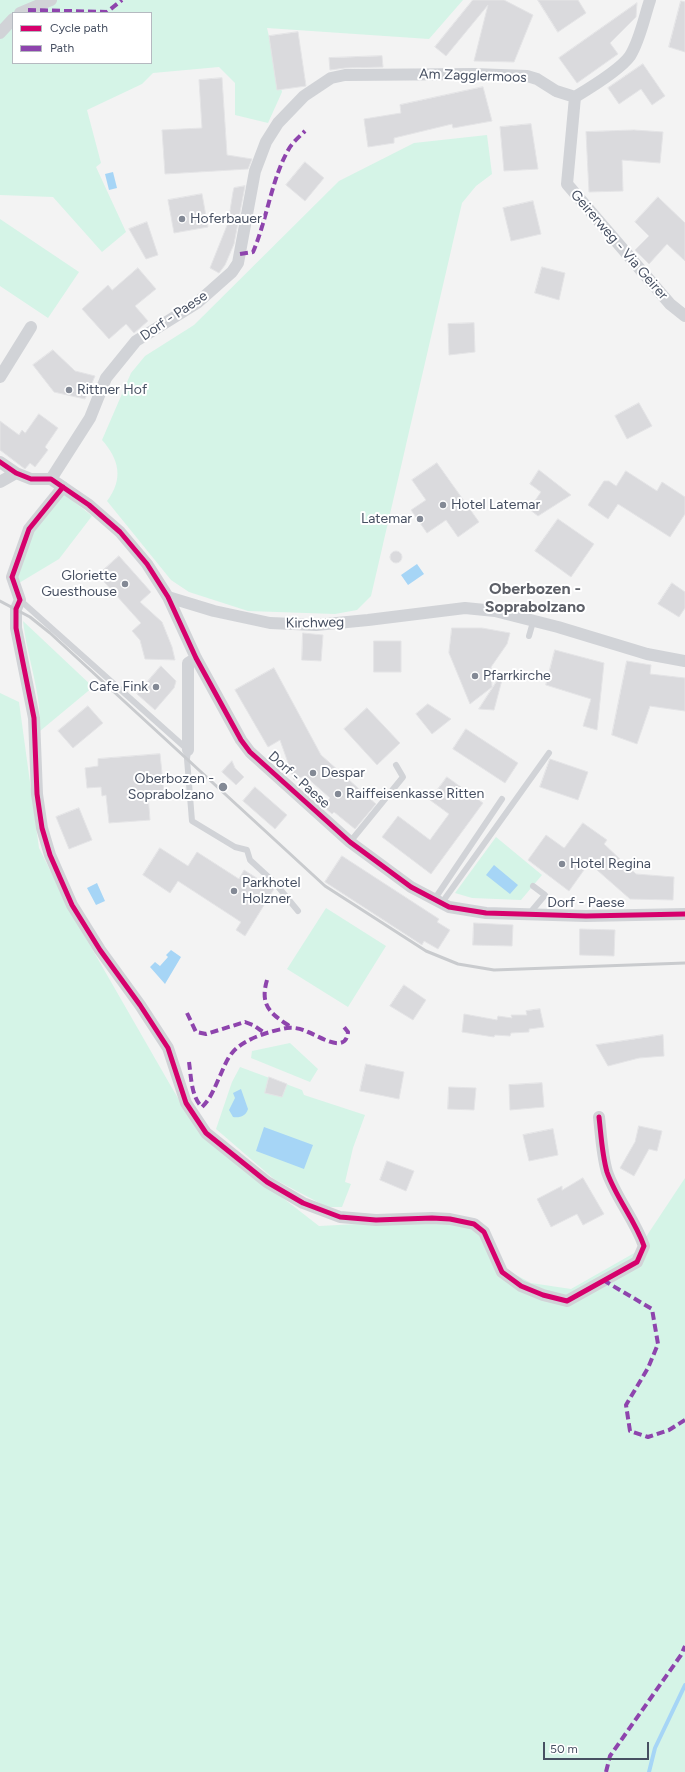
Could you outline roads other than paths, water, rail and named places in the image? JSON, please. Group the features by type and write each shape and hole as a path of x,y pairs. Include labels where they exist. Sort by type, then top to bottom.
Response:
{"street":[{"path":"22,12 51,0"},
{"path":"575,97 603,80 629,57 634,48 650,0"},
{"path":"0,33 12,20"},
{"name":"Am Zagglermoos","path":"266,142 278,123 304,96 331,78 345,75 474,74 527,76 537,79 556,91 575,97"},
{"name":"Geirerweg - Via Geirer","path":"575,97 567,184 670,304 685,316"},
{"name":"Dorf - Paese","path":"266,142 255,171 238,263 232,272 197,302 136,341 106,378 90,418 51,479 89,506 120,532 147,564 168,597 196,658 241,740 250,752 350,842 411,887 450,908 486,913 586,916 685,914"},
{"path":"0,377 32,327"},
{"path":"0,462 16,473 31,479 51,479"},
{"path":"0,482 16,473"},
{"path":"63,487 29,530 12,577 20,600 16,609 16,628 34,718 36,794 42,828 50,855 72,905 100,950 140,1004 168,1048 186,1103 206,1133 267,1182 303,1203 340,1217 376,1220 432,1218 450,1219 474,1224 484,1232 492,1253 502,1272 521,1286 543,1295 567,1301 637,1262 644,1246 640,1235 623,1206 607,1170 599,1117"},
{"name":"Kirchweg","path":"168,597 214,611 270,623 316,625 464,608 495,611 647,654 685,661"},
{"path":"188,750 188,663 196,658"}],"lane":[{"path":"20,600 188,750 187,759 192,821 234,847 247,850 250,860 275,883 298,911"},
{"path":"529,636 533,622"},
{"path":"437,902 549,753"},
{"path":"350,842 403,777 396,765"},
{"path":"437,902 502,799"},
{"path":"529,914 545,895 533,886"}],"water":[{"path":"113,172 117,188 109,190 105,174"},
{"path":"417,564 424,574 408,585 401,575"},
{"path":"494,865 518,885 510,894 486,875"},
{"path":"97,883 105,901 96,905 87,888"},
{"path":"171,950 181,957 165,984 150,967 155,962 160,966 168,957 166,955"},
{"path":"241,1089 248,1109 242,1116 233,1117 229,1110 235,1098 233,1093"},
{"path":"264,1127 313,1145 304,1169 256,1151"}],"waterway":[{"path":"649,1772 655,1748 685,1685"}],"railway":[{"path":"0,601 30,617 50,633 325,886 426,951 458,964 494,970 685,963"}],"place":[{"name":"Hoferbauer","path":"182,219"},
{"name":"Rittner Hof","path":"69,390"},
{"name":"Hotel Latemar","path":"443,505"},
{"name":"Latemar","path":"420,519"},
{"name":"Gloriette Guesthouse","path":"125,584"},
{"name":"Pfarrkirche","path":"475,676"},
{"name":"Cafe Fink","path":"156,687"},
{"name":"Despar","path":"313,773"},
{"name":"Oberbozen - Soprabolzano","path":"223,787"},
{"name":"Raiffeisenkasse Ritten","path":"338,794"},
{"name":"Hotel Regina","path":"562,864"},
{"name":"Parkhotel Holzner","path":"234,891"}],"district":[{"name":"Oberbozen - Soprabolzano","path":"535,598"}]}
